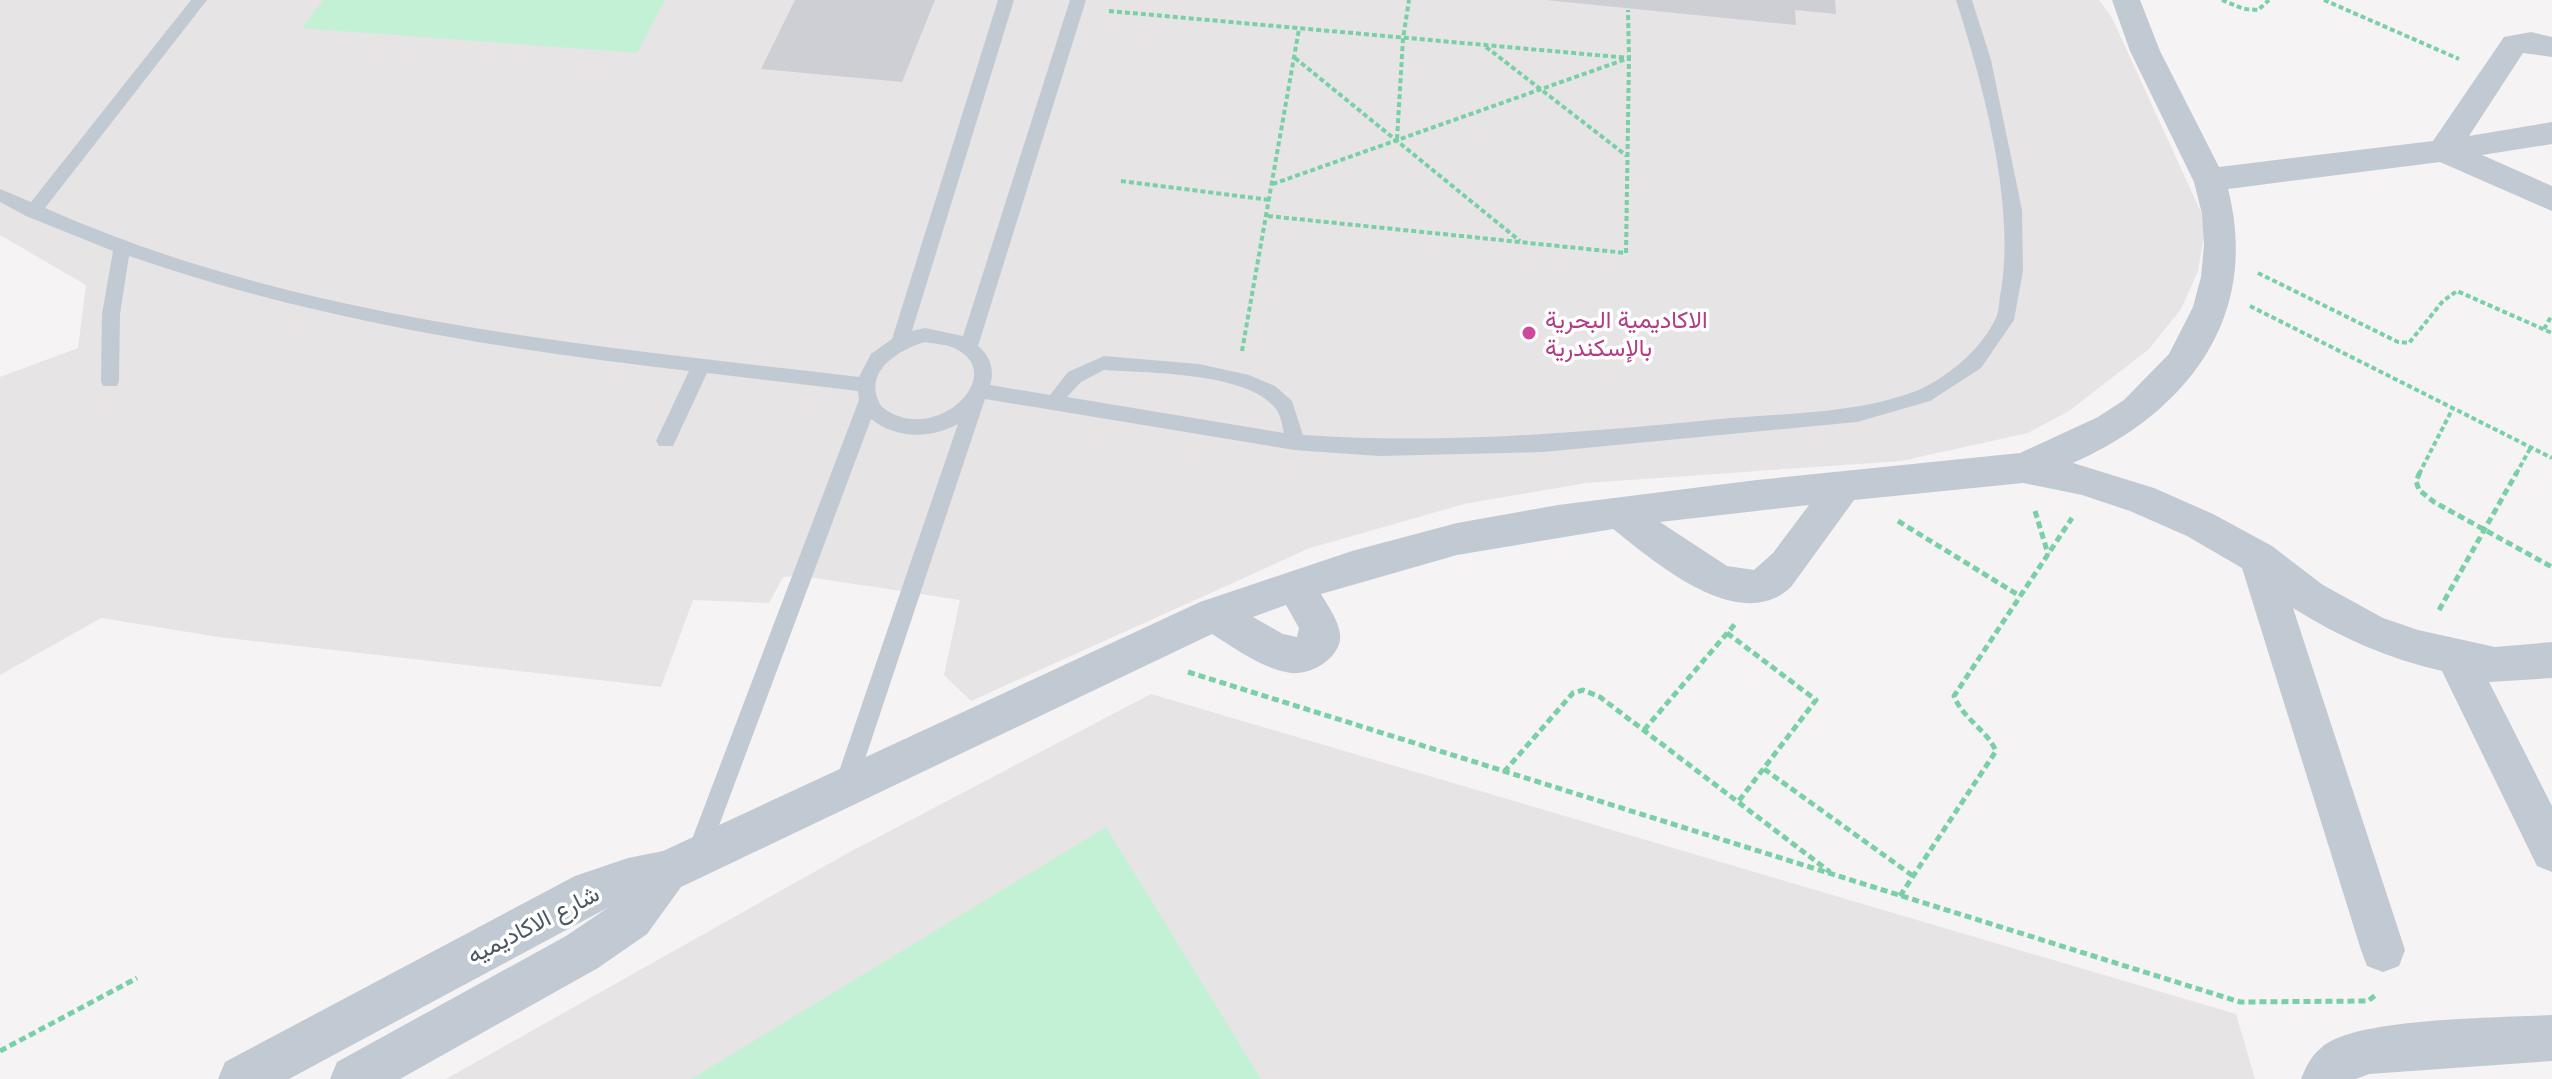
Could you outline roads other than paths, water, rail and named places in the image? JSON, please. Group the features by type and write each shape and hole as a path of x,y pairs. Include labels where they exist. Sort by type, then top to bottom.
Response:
{"street":[{"path":"682,864 1214,614 1384,557 1492,532 1620,513 2023,468 2084,442 2137,410 2177,371 2205,326 2219,272 2220,218 2209,180 2135,32 2126,0"},
{"path":"2443,151 2514,44 2531,42 2552,47"},
{"path":"2209,180 2443,151 2552,133"},
{"path":"2443,151 2552,199"},
{"path":"2023,468 2095,484 2141,499 2188,520 2258,558 2309,597 2369,630 2436,652 2495,665 2552,660"},
{"path":"1620,513 1706,574 1727,585 1751,588 1772,580 1843,487"},
{"path":"2258,558 2383,950"},
{"path":"1214,614 1281,653 1297,657 1311,651 1320,640 1318,626 1295,585"},
{"path":"2436,652 2552,851"},
{"name":"شارع الاكاديميه","path":"242,1079 591,891 682,864"},
{"name":"شارع الاكاديميه","path":"354,1079 582,952 631,918 682,864"},
{"path":"2325,1079 2339,1062 2369,1051 2552,1038"}],"lane":[{"path":"32,212 199,0"},
{"path":"900,342 1006,0"},
{"path":"0,195 32,212 122,248 221,281 329,309 446,331 702,364 866,394 881,418 904,428 931,428 956,418 978,397 1055,403 1294,442 1379,448 1543,444 1857,414 1923,396 1974,363 2005,320 2014,271 2013,210 1983,60 1964,0"},
{"path":"969,346 1077,4"},
{"path":"110,381 111,314 122,248"},
{"path":"682,864 866,394 871,368 883,353 900,342 925,335 949,336 969,346 981,358 986,374 845,786"},
{"path":"1055,403 1061,389 1072,377 1104,363 1238,377 1262,386 1281,401 1292,420 1294,442"},
{"path":"666,441 702,364"}],"place":[{"name":"الاكاديمية البحرية بالإسكندرية","path":"1529,333"}]}
